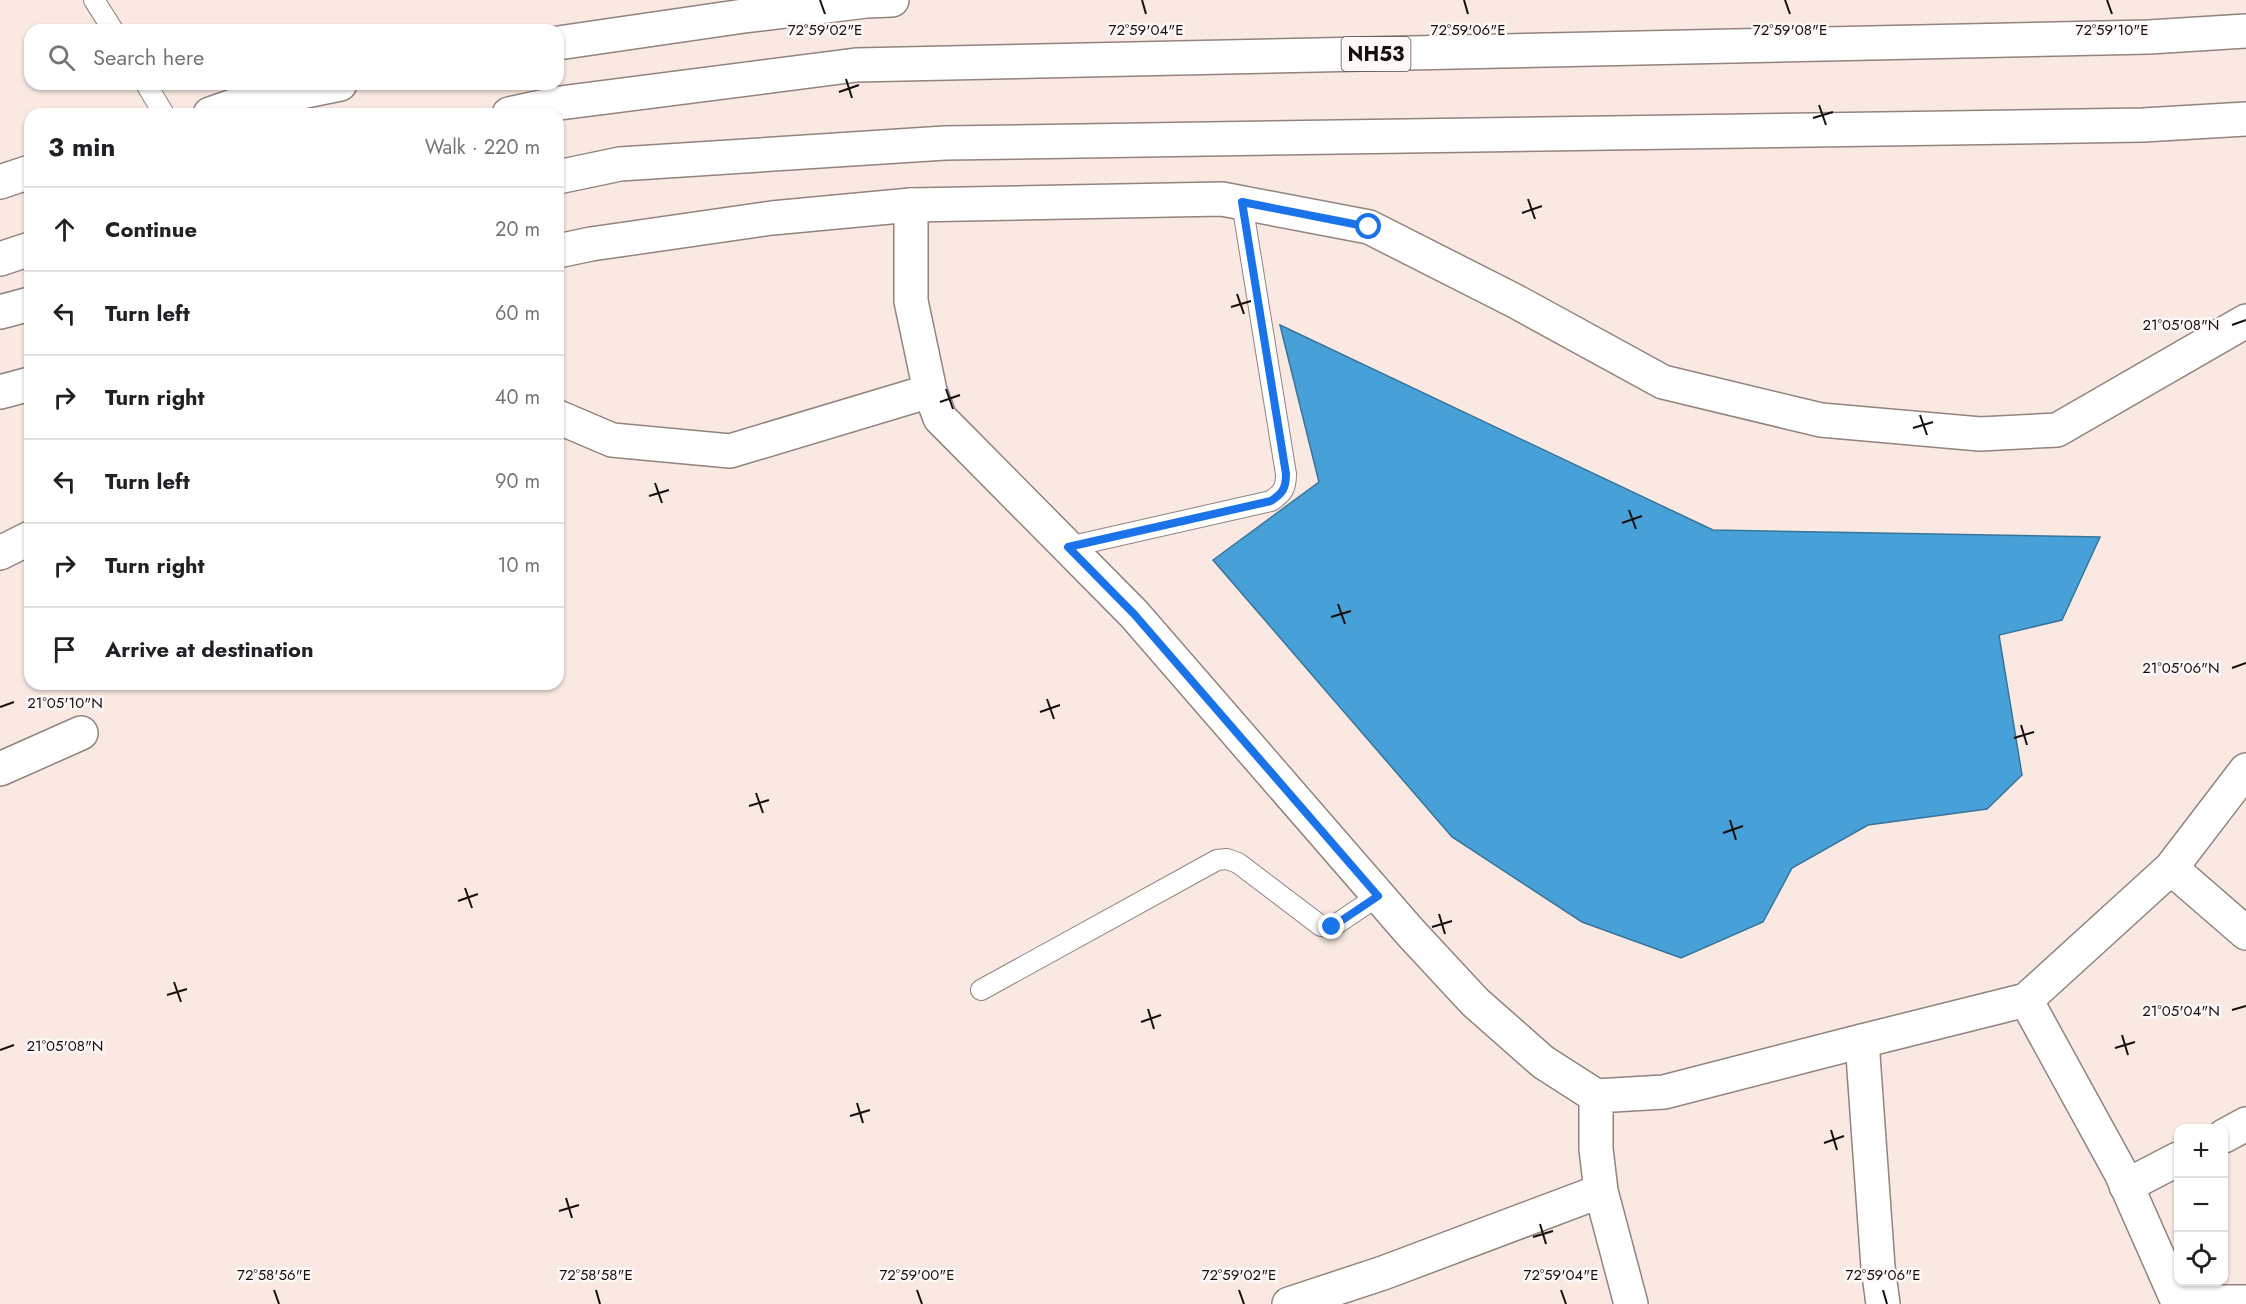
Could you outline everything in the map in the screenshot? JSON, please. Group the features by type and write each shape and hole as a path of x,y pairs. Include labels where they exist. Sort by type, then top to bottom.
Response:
{"main road":[{"path":"564,42 866,0 892,0"},
{"name":"NH53","path":"537,108 560,103 856,65 2149,37 2246,30"},
{"path":"227,108 311,90"},
{"path":"564,176 620,165 945,143 2143,125 2246,119"},
{"path":"0,182 24,174"},
{"path":"564,249 772,218 911,205 1222,199 1369,227 1515,301 1663,382 1821,420 1980,434 2057,430 2246,321"},
{"path":"911,205 912,301 930,391 940,418 1149,630 1378,896 1475,1002 1544,1062 1596,1096 1664,1092 2026,1000 2171,868 2246,770"},
{"path":"0,259 24,251"},
{"path":"0,312 24,306"},
{"path":"0,392 24,386"},
{"path":"564,420 612,440 730,451 930,391"},
{"path":"0,553 24,541"},
{"path":"0,769 81,733"},
{"path":"2171,868 2246,933"},
{"path":"2026,1000 2126,1186 2179,1303 2246,1302"},
{"path":"1862,1041 1878,1267 1883,1304"},
{"path":"1596,1096 1596,1149 1601,1191 1631,1304"},
{"path":"2228,1133 2246,1124"},
{"path":"2126,1186 2174,1161"},
{"path":"1289,1304 1383,1274 1601,1191"}],"lane":[{"path":"94,0 109,24"},
{"path":"150,90 160,108"},
{"path":"1068,547 1271,501 1286,487 1286,474 1242,202"},
{"path":"981,990 1216,860 1227,859 1238,863 1321,926 1332,927 1378,896"}],"water":[{"path":"1280,325 1713,530 2100,537 2062,620 1999,635 2022,775 1987,809 1868,825 1792,868 1763,922 1681,958 1582,922 1452,837 1213,560 1319,482"}],"route":[{"path":"1332,927 1378,896 1164,647 1068,547 1271,501 1281,494 1286,487 1286,474 1242,202 1369,227"}]}
